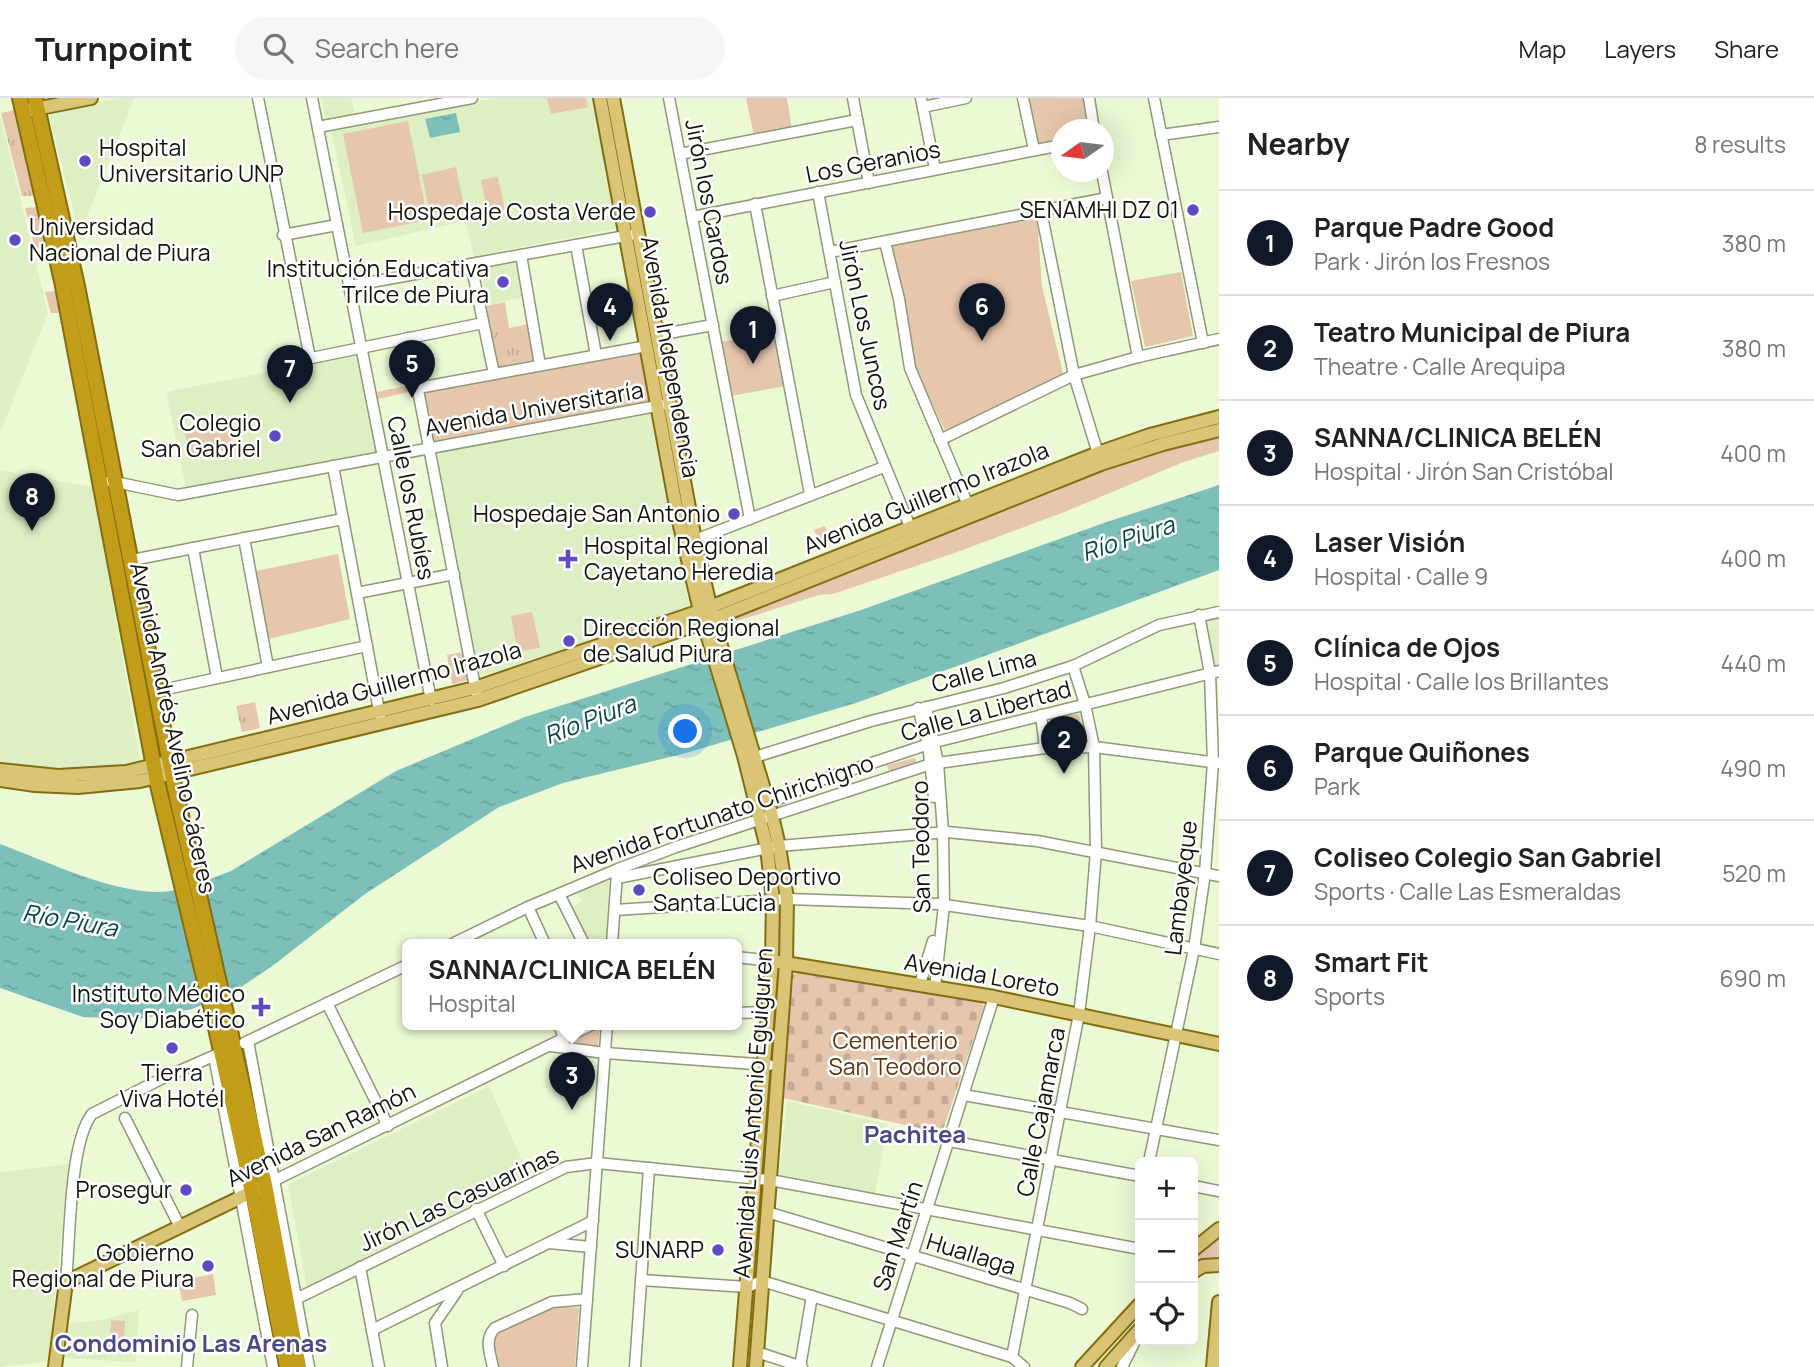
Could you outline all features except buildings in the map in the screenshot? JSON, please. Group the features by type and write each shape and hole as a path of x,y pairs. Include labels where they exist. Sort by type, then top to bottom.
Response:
{"highway":[{"name":"Avenida Andrés Avelino Cáceres","path":"37,103 75,273 132,560 157,691 185,870"},
{"name":"Avenida Andrés Avelino Cáceres","path":"21,105 62,281 155,771 185,870 229,1049 299,1367"},
{"name":"Avenida Andrés Avelino Cáceres","path":"258,1189 287,1367"}],"main road":[{"path":"21,105 91,98"},
{"name":"Avenida Independencia","path":"600,98 657,335 678,517 706,615"},
{"name":"Avenida Independencia","path":"613,98 647,346 664,405 695,540 706,615"},
{"name":"Avenida Guillermo Irazola","path":"0,780 78,787 112,785 155,771 476,694 706,615 1100,459 1150,435 1219,417"},
{"name":"Avenida Guillermo Irazola","path":"913,534 968,505 1100,459 1219,430"},
{"name":"Avenida Luis Antonio Eguiguren","path":"706,615 752,752 767,813 786,963 756,1367"},
{"name":"Avenida Guillermo Irazola","path":"380,718 431,700 476,694"},
{"name":"Avenida Guillermo Irazola","path":"0,770 58,776 155,771"},
{"name":"Avenida Luis Antonio Eguiguren","path":"740,1367 772,961 780,899"},
{"name":"Avenida Loreto","path":"772,961 994,997 1219,1044"},
{"name":"Avenida San Ramón","path":"66,1282 258,1189"},
{"path":"1198,1246 1219,1229"},
{"path":"1198,1269 1219,1265"},
{"path":"55,1367 66,1282"},
{"path":"1213,1367 1219,1302"},
{"path":"1082,1367 1135,1309"},
{"path":"1107,1367 1135,1336"}],"street":[{"path":"258,98 310,358"},
{"name":"Calle los Rubíes","path":"312,98 431,700"},
{"path":"318,127 428,102 472,98"},
{"name":"Jirón los Cardos","path":"669,98 750,519"},
{"path":"853,98 869,183"},
{"path":"935,169 922,103 965,98"},
{"path":"1023,98 1034,150"},
{"path":"1089,98 1092,119"},
{"path":"1154,98 1203,343"},
{"path":"680,154 857,120"},
{"path":"1161,135 1219,127"},
{"name":"Los Geranios","path":"692,217 1051,147"},
{"path":"1104,182 1138,357"},
{"name":"Jirón Los Juncos","path":"818,192 856,395 913,534"},
{"path":"830,252 1107,198"},
{"path":"755,204 810,494"},
{"path":"1041,211 1074,375 1100,459"},
{"path":"284,235 337,225"},
{"path":"349,286 632,235"},
{"path":"885,242 899,299 910,368 968,505"},
{"path":"576,245 596,355"},
{"path":"522,255 540,366"},
{"path":"471,264 494,374"},
{"path":"772,296 835,282"},
{"path":"287,363 483,323"},
{"path":"657,335 713,326"},
{"path":"408,338 476,694"},
{"path":"940,440 1074,375 1219,339"},
{"path":"418,388 647,346"},
{"name":"Avenida Universitaría","path":"101,479 178,495 664,405"},
{"path":"333,466 380,718"},
{"path":"695,540 884,467"},
{"path":"132,560 343,519"},
{"path":"244,538 268,667"},
{"path":"193,548 217,678"},
{"path":"357,593 454,574"},
{"name":"Calle Lima","path":"752,752 1004,688 1073,666 1150,629 1219,612"},
{"name":"Lambayeque","path":"1150,1157 1194,949 1214,794 1214,672 1199,615"},
{"path":"157,691 367,646"},
{"name":"Calle Cajamarca","path":"1013,1357 1079,1014 1090,926 1096,851 1094,747 1073,666"},
{"name":"Calle La Libertad","path":"767,813 821,780 931,743 1214,672"},
{"name":"San Teodoro","path":"922,708 931,743 940,832 941,904 935,987"},
{"path":"1041,715 1045,748"},
{"name":"Avenida Fortunato Chirichigno","path":"463,939 559,894 767,813 827,799 934,764 1045,748 1094,747 1216,762"},
{"path":"821,780 827,799"},
{"path":"612,939 617,873 679,865 773,847 940,832 1037,841 1219,876"},
{"path":"676,847 679,865"},
{"path":"559,894 582,939"},
{"path":"615,910 780,899 941,904 1090,926 1219,954"},
{"name":"San Teodoro","path":"920,984 932,952 941,904"},
{"path":"528,908 543,939"},
{"name":"Avenida Loreto","path":"742,958 772,961"},
{"path":"66,1282 76,1161 82,1130 89,1118 161,1079 402,968"},
{"name":"San Martín","path":"877,1367 994,997"},
{"path":"327,1003 388,1126"},
{"path":"742,1013 768,1012"},
{"path":"561,1030 565,1039"},
{"name":"Avenida San Ramón","path":"258,1189 582,1030"},
{"path":"582,1367 607,1030"},
{"path":"550,1046 605,1053 778,1065"},
{"name":"Avenida Andrés Avelino Cáceres","path":"229,1049 258,1189 273,1367"},
{"path":"964,1095 1219,1140"},
{"path":"125,1118 180,1227"},
{"path":"949,1140 1135,1176"},
{"name":"Jirón Las Casuarinas","path":"296,1299 566,1167 597,1163 770,1180 1135,1248"},
{"path":"635,1367 649,1168"},
{"path":"1198,1187 1219,1191"},
{"name":"Avenida Andrés Avelino Cáceres","path":"258,1189 296,1299 309,1367"},
{"path":"476,1209 504,1266"},
{"name":"Huallaga","path":"767,1212 1070,1303 1082,1309"},
{"path":"372,1330 593,1221"},
{"path":"548,1243 591,1247"},
{"path":"360,1267 379,1367"},
{"path":"641,1280 747,1287 762,1281 1013,1357 1024,1367"},
{"path":"435,1326 458,1289"},
{"path":"757,1352 801,1367 812,1296"},
{"path":"493,1367 488,1343 490,1333 495,1328 552,1302 587,1299"},
{"path":"429,1303 442,1367"},
{"path":"187,1367 192,1315"},
{"path":"1122,1367 1135,1340"}],"shaded area":[{"name":"Hospital Universitario UNP","path":"134,98 80,235 48,112"},
{"path":"322,98 351,98 355,114 326,119"},
{"path":"495,98 598,98 623,227 474,256 465,221 356,246 331,131"},
{"name":"Universidad Nacional de Piura","path":"0,115 48,313 0,433"},
{"name":"Institución Educativa Trilce de Piura","path":"519,259 525,297 487,305 481,267"},
{"name":"Colegio San Gabriel","path":"358,355 378,452 192,490 186,488 167,397 170,391"},
{"name":"Hospital Regional Cayetano Heredia","path":"652,414 690,608 482,676 479,674 437,460 440,453"},
{"path":"0,470 93,487 140,760 106,767 60,769 0,762"},
{"path":"437,509 439,518 418,521 416,511"},
{"path":"1219,613 1219,667 1214,667 1210,664 1201,618"},
{"path":"609,880 606,939 586,939 571,907 582,902 577,893"},
{"path":"489,1086 529,1176 307,1288 288,1185"},
{"path":"787,1101 888,1124 875,1193 779,1174"},
{"path":"69,1164 48,1361 0,1367 0,1172"},
{"path":"139,1310 136,1362 65,1358 67,1323 102,1320"}],"green space":[{"path":"547,98 586,98 588,107 551,114"},
{"path":"746,98 787,98 792,129 754,136"},
{"path":"1026,98 1084,98 1088,119 1051,119 1051,144 1036,147"},
{"path":"14,110 35,191 33,196 22,196 1,113"},
{"path":"408,121 428,220 363,233 343,134"},
{"path":"456,167 464,207 430,214 422,175"},
{"path":"498,177 505,210 488,214 481,180"},
{"path":"38,207 50,260 38,261 25,208"},
{"path":"1037,217 1042,286 1064,378 945,431 915,367 890,245"},
{"path":"1181,272 1193,336 1145,347 1131,281"},
{"path":"57,291 62,313 51,313 45,292"},
{"path":"505,302 509,328 529,324 536,360 498,369 486,306"},
{"path":"775,333 785,386 731,396 721,342"},
{"path":"646,353 654,402 430,444 422,390"},
{"path":"412,385 413,391 378,399 377,392"},
{"path":"226,420 233,448 191,458 184,430"},
{"path":"1219,435 1219,451 1181,463 1067,511 833,594 819,595 737,621 734,616 815,581 949,533 1143,456"},
{"path":"116,493 162,747 159,749 110,494"},
{"path":"825,526 832,543 822,548 814,530"},
{"path":"338,554 350,619 265,640 251,572"},
{"path":"532,612 540,648 518,652 511,616"},
{"path":"463,652 468,680 452,684 447,655"},
{"path":"255,702 260,728 242,732 236,706"},
{"path":"1079,714 1084,743 1053,744 1051,717"},
{"path":"915,758 918,766 890,775 887,765"},
{"name":"Cementerio San Teodoro","path":"799,971 980,1000 984,1007 942,1133 783,1098 793,975"},
{"path":"594,1030 600,1030 598,1046 567,1043"},
{"path":"1219,1234 1219,1259 1198,1265 1198,1251"},
{"path":"213,1274 216,1295 182,1301 178,1281"},
{"path":"556,1305 579,1308 575,1367 496,1367 492,1345 497,1330"},
{"path":"111,1320 125,1321 123,1349 109,1348"}],"water":[{"path":"456,113 460,132 430,138 425,119"},
{"name":"Río Piura","path":"1219,485 1219,570 856,703 686,753 563,783 499,807 365,894 271,967 235,991 192,1009 138,1019 83,1017 0,988 0,844 79,875 120,887 159,892 186,887 231,871 396,771 525,717 861,610"}],"place":[{"name":"Hospital Universitario UNP","path":"85,161"},
{"name":"SENAMHI DZ 01","path":"1193,210"},
{"name":"Hospedaje Costa Verde","path":"650,212"},
{"name":"Universidad Nacional de Piura","path":"15,240"},
{"name":"Institución Educativa Trilce de Piura","path":"503,282"},
{"name":"Laser Visión","path":"610,341"},
{"name":"Parque Quiñones","path":"982,341"},
{"name":"Parque Padre Good","path":"753,364"},
{"name":"Clínica de Ojos","path":"412,398"},
{"name":"Coliseo Colegio San Gabriel","path":"290,403"},
{"name":"Colegio San Gabriel","path":"275,436"},
{"name":"Hospedaje San Antonio","path":"734,514"},
{"name":"Smart Fit","path":"32,531"},
{"name":"Hospital Regional Cayetano Heredia","path":"568,559"},
{"name":"Dirección Regional de Salud Piura","path":"569,641"},
{"name":"Teatro Municipal de Piura","path":"1064,774"},
{"name":"Coliseo Deportivo Santa Lucìa","path":"639,890"},
{"name":"Instituto Médico Soy Diabético","path":"261,1007"},
{"name":"Tierra Viva Hotél","path":"172,1048"},
{"name":"SANNA/CLINICA BELÉN","path":"572,1110"},
{"name":"Prosegur","path":"186,1190"},
{"name":"SUNARP","path":"718,1250"},
{"name":"Gobierno Regional de Piura","path":"208,1266"}],"district":[{"name":"Pachitea","path":"915,1135"},
{"name":"Condominio Las Arenas","path":"191,1344"}]}
